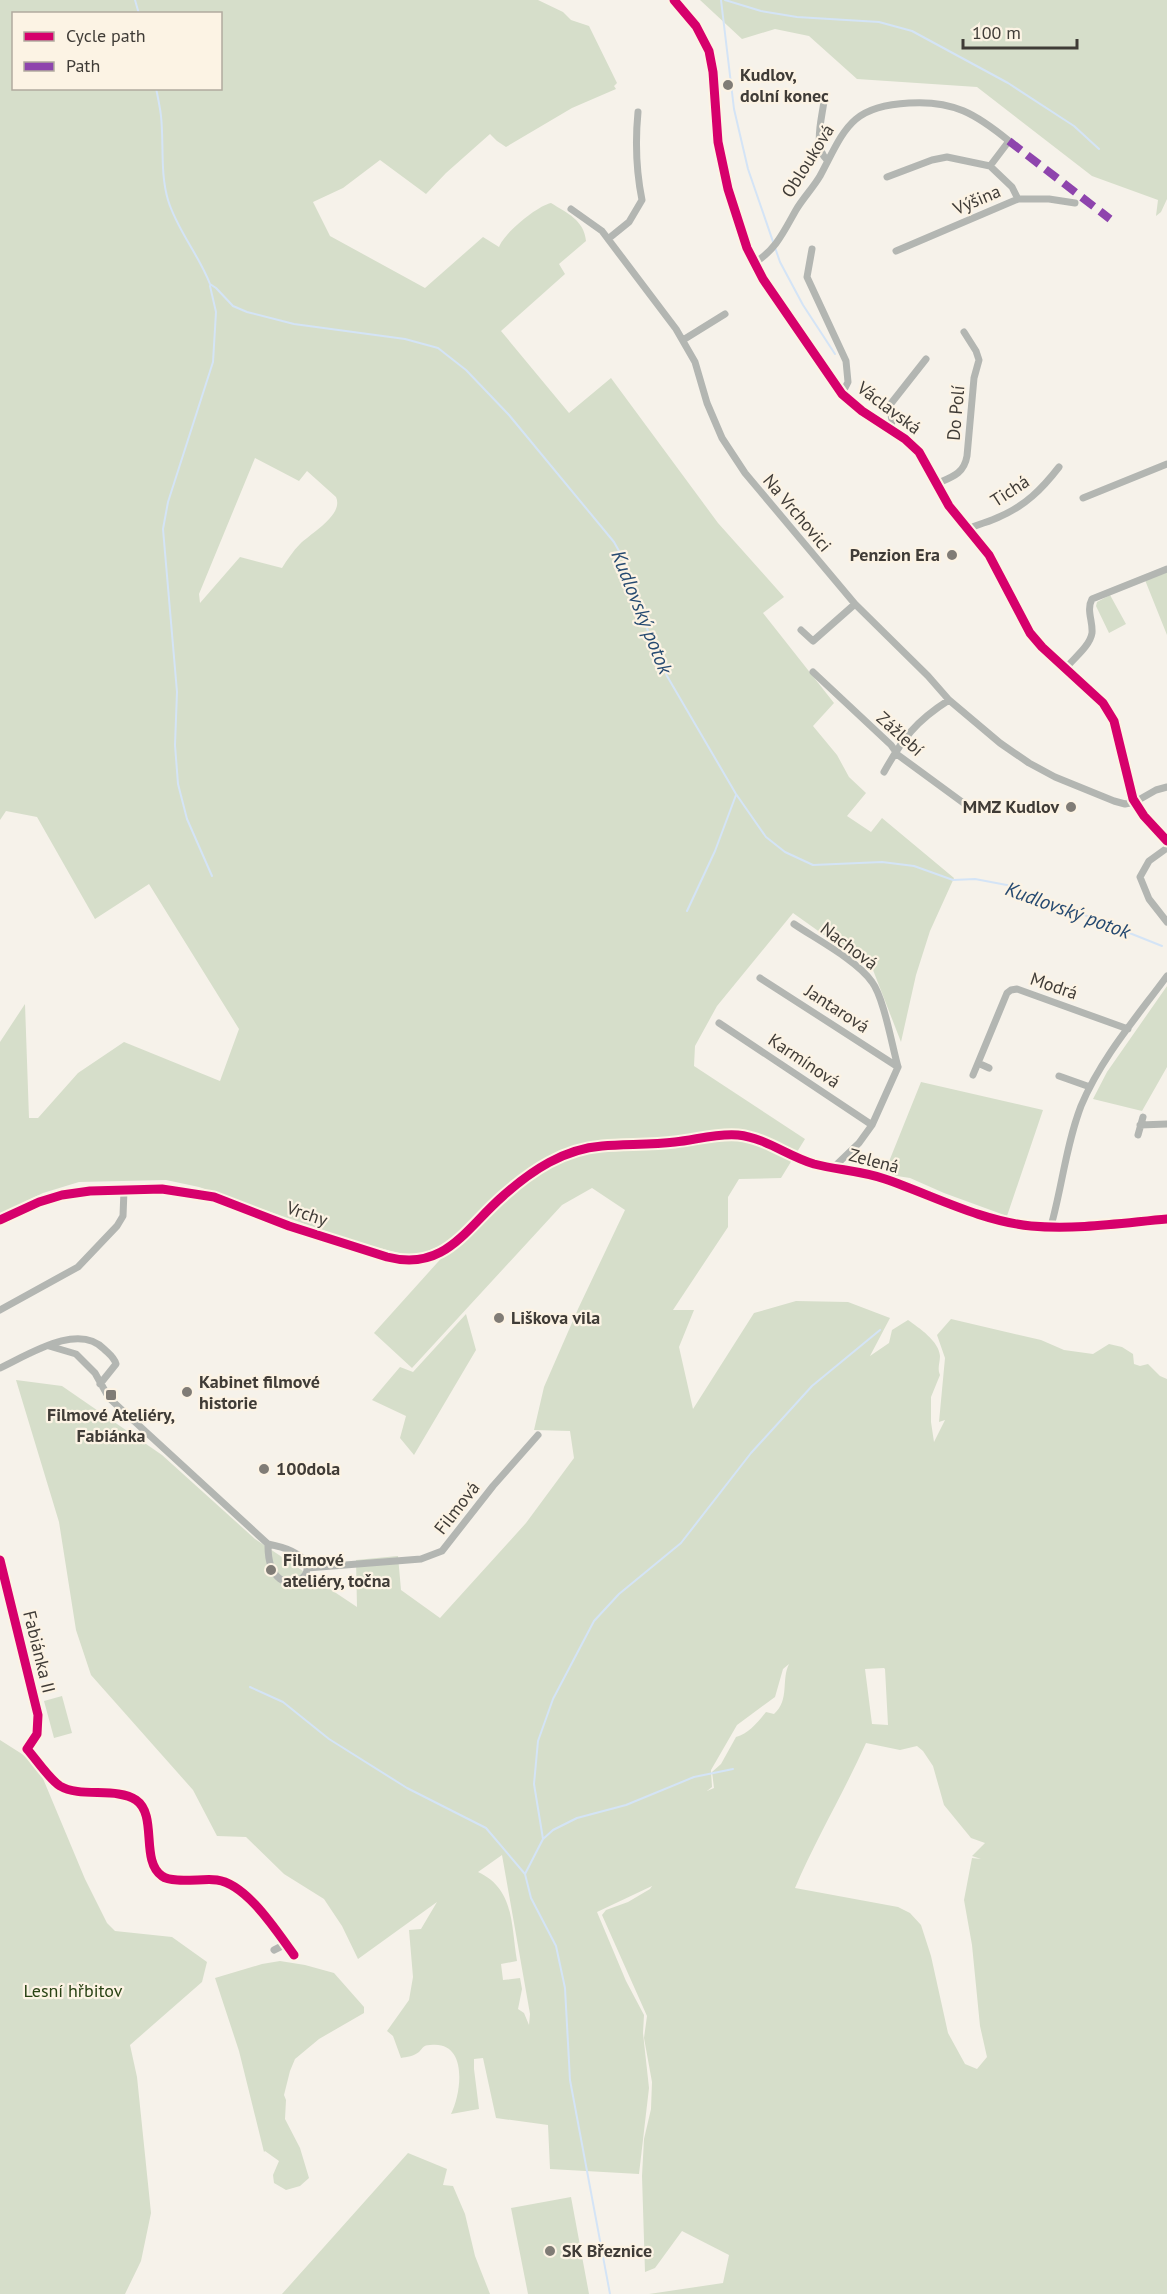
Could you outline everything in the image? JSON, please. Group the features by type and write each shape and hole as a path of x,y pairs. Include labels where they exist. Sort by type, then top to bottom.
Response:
{"street":[{"name":"Václavská","path":"674,0 696,26 709,51 723,166 736,218 754,263 842,394 919,452 950,506 990,555 1030,633 1042,647 1096,695 1109,711 1114,721 1135,802 1167,841"},
{"path":"824,101 821,149 827,160"},
{"name":"Oblouková","path":"754,263 771,251 780,240 847,127 864,113 888,104 933,102 969,112 1009,141 990,166"},
{"path":"608,239 629,222 642,200 635,146 638,112"},
{"path":"887,177 932,160 947,158 990,166 1012,188 1018,199"},
{"name":"Výšina","path":"896,251 1018,199 1049,199 1075,203"},
{"name":"Na Vrchovici","path":"571,209 602,231 649,291 683,340 695,362 707,403 722,438 745,473 855,604 949,700 1000,743 1055,777 1114,801 1125,804 1135,802"},
{"name":"Václavská","path":"812,249 807,277 846,361 848,382 842,394"},
{"path":"683,340 725,314"},
{"name":"Do Polí","path":"936,484 960,472 966,465 974,378 979,360 964,332"},
{"path":"891,429 889,406 926,359"},
{"path":"1083,498 1167,465"},
{"name":"Tichá","path":"968,529 1001,517 1026,503 1059,467"},
{"path":"1066,668 1089,642 1092,634 1089,605 1092,599 1167,568"},
{"path":"801,630 813,641 855,604"},
{"name":"Zážlebí","path":"813,672 895,751 974,810"},
{"path":"884,772 895,751 910,731 924,716 949,700"},
{"path":"1135,802 1156,790 1167,787"},
{"path":"1167,848 1149,861 1140,877 1149,899 1167,922"},
{"name":"Nachová","path":"794,924 861,969 874,983 898,1067"},
{"path":"1051,1226 1074,1128 1090,1087 1103,1063 1167,976"},
{"name":"Jantarová","path":"760,978 898,1067"},
{"name":"Modrá","path":"973,1075 1007,993 1011,990 1027,993 1128,1029"},
{"name":"Karmínová","path":"719,1023 872,1125"},
{"path":"978,1063 989,1068"},
{"path":"834,1167 859,1143 872,1125 898,1067"},
{"path":"1059,1076 1090,1087"},
{"path":"1138,1135 1143,1117"},
{"path":"1140,1125 1167,1124"},
{"name":"Zelená","path":"574,1150 614,1145 673,1143 736,1135 758,1139 801,1159 882,1178 989,1217 1014,1223 1051,1226 1167,1219"},
{"name":"Vrchy","path":"0,1220 30,1205 62,1195 90,1191 162,1189 214,1197 289,1226 387,1257 402,1261 417,1261 427,1259 449,1248 503,1196 537,1169 574,1150"},
{"path":"0,1310 78,1267 117,1226 123,1216 124,1190"},
{"path":"0,1368 72,1337 98,1343 114,1359 116,1364 100,1384"},
{"path":"49,1346 76,1354 96,1373 109,1398 268,1544 296,1553 306,1563 307,1568"},
{"name":"Filmová","path":"268,1544 270,1563 275,1572 282,1580 295,1584 305,1577 307,1568 421,1558 442,1551 493,1486 538,1435"},
{"name":"Fabiánka II","path":"0,1560 38,1715 37,1734 27,1749 62,1787 131,1798 139,1803 145,1811 154,1864 160,1874 169,1879 216,1880 229,1884 249,1899 286,1944"},
{"path":"274,1950 286,1944 294,1955"}],"green space":[{"path":"0,0 538,0 563,12 571,20 589,26 617,83 614,86 616,89 572,108 506,147 490,134 426,194 380,160 343,188 313,202 330,236 425,288 483,237 499,247 514,228 545,205 551,203 578,222 586,241 559,264 565,274 501,331 569,413 611,378 718,523 784,597 763,613 834,703 813,726 837,755 849,777 866,793 847,816 871,832 882,818 954,878 930,931 916,975 901,1042 873,970 793,913 717,1006 695,1046 694,1066 805,1139 781,1178 739,1179 728,1197 728,1227 673,1310 694,1310 679,1347 693,1409 754,1313 796,1301 848,1302 890,1318 870,1356 889,1343 892,1330 908,1320 928,1335 939,1350 940,1356 940,1375 931,1397 934,1442 945,1420 939,1422 945,1358 937,1335 951,1319 1041,1340 1064,1350 1093,1354 1109,1344 1122,1347 1133,1354 1134,1364 1140,1366 1148,1364 1160,1376 1167,1379 1167,2294 649,2294 723,2283 729,2255 682,2231 655,2268 645,2272 642,2176 644,2139 651,2109 652,2082 644,2038 647,2016 602,1915 606,1910 628,1902 652,1886 597,1912 626,1981 644,2015 643,2033 649,2088 639,2174 550,2169 548,2125 496,2118 483,2058 474,2059 479,2109 451,2114 458,2093 459,2069 451,2051 442,2046 428,2045 415,2054 401,2058 393,2036 387,2031 409,2000 413,1977 409,1930 421,1929 437,1902 358,1959 342,1926 324,1899 284,1874 246,1837 217,1836 193,1790 91,1675 76,1630 59,1522 16,1380 62,1386 162,1455 255,1539 357,1607 356,1560 398,1556 401,1590 440,1618 526,1523 574,1458 570,1431 534,1430 544,1387 625,1210 592,1188 562,1205 412,1368 374,1333 446,1253 444,1244 414,1257 357,1242 199,1187 166,1180 79,1182 43,1193 0,1214 0,1042 25,1004 29,1118 38,1118 78,1073 124,1042 220,1081 239,1029 149,884 95,919 37,817 6,811 0,820","holes":["255,458 299,481 307,471 336,497 337,504 331,517 300,544 282,568 240,557 200,603 199,594","789,1664 784,1696 779,1708 774,1714 766,1712 749,1730 736,1737 721,1764 712,1772 714,1788 707,1791 712,1787 711,1770 737,1725 775,1697 783,1669","865,1669 885,1669 888,1725 872,1724","866,1743 900,1750 917,1746 923,1751 933,1766 944,1805 971,1838 985,1843 972,1856 981,1859 972,1858 964,1900 972,1945 980,2026 987,2057 977,2069 965,2064 948,2033 931,1956 921,1925 910,1913 898,1907 795,1888","502,1855 530,2014 529,2025 524,2013 518,2009 522,1989 520,1978 503,1980 501,1964 517,1961 509,1910 499,1888 478,1872"]},
{"path":"700,0 1167,0 1167,199 1161,212 1156,216 1158,200 1092,176 977,87 857,79 809,36 775,29 742,39"},
{"path":"1167,571 1167,635 1145,580"},
{"path":"1110,595 1126,624 1109,633 1096,606 1097,602"},
{"path":"1167,986 1167,1067 1142,1111 1093,1099 1107,1072"},
{"path":"921,1082 1043,1110 1007,1216 910,1178 884,1174"},
{"path":"466,1314 476,1350 414,1455 400,1438 406,1416 372,1400 400,1367 413,1372"},
{"path":"62,1696 72,1733 54,1738 44,1701"},
{"name":"Lesní hřbitov","path":"0,1740 22,1754 39,1769 85,1879 107,1923 115,1931 172,1937 207,1962 202,1982 130,2045 137,2077 151,2213 141,2261 125,2294 0,2294"},
{"path":"280,1961 334,1973 364,2007 364,2013 319,2039 295,2059 284,2095 285,2119 300,2148 309,2178 300,2186 286,2190 274,2183 273,2175 279,2161 264,2152 239,2051 215,1978"},
{"path":"408,2153 447,2169 443,2185 453,2186 465,2214 475,2256 490,2294 282,2294"},
{"name":"SK Březnice","path":"571,2197 589,2294 528,2294 511,2208"}],"waterway":[{"name":"Kudlovský potok","path":"135,0 138,12"},
{"path":"721,0 734,109 748,169 780,262 803,305 835,354"},
{"path":"725,0 761,11 797,17 879,22 912,31 1008,83 1074,126 1099,149"},
{"name":"Kudlovský potok","path":"156,90 161,116 163,169 168,200 210,284 233,306 247,312 294,324 405,339 438,348 466,370 509,415 614,542 624,560 646,626 667,676 736,794 766,837 785,852 813,865 882,862 914,866 953,880 975,879 1012,886 1162,946"},
{"path":"210,286 216,312 213,362 168,502 163,529 177,692 175,745 178,784 187,819 212,876"},
{"path":"687,911 715,851 736,795"},
{"path":"610,2294 570,2080 565,1988 556,1946 531,1898 525,1874 543,1839 534,1784 538,1741 553,1699 594,1621 619,1594 681,1543 751,1453 812,1386 880,1330"},
{"path":"250,1687 283,1702 329,1739 407,1788 486,1828 525,1874"},
{"path":"543,1839 553,1830 577,1818 626,1805 694,1777 733,1769"}],"marked path":[{"path":"1009,141 1110,219"}],"cycle path":[{"path":"674,0 696,26 709,51 713,72 718,142 728,189 747,248 763,279 842,394 862,411 905,439 919,452 949,506 989,555 1030,633 1103,703 1114,721 1133,799 1144,816 1167,841"},
{"path":"0,1220 39,1202 62,1195 90,1191 162,1189 214,1197 289,1226 387,1257 407,1260 439,1253 465,1234 514,1187 549,1162 562,1156 602,1146 666,1143 730,1135 748,1137 767,1143 814,1164 885,1179 975,1213 1012,1223 1065,1227 1167,1219"},
{"path":"0,1560 38,1715 37,1734 27,1749 47,1774 68,1790 119,1794 136,1800 143,1807 152,1860 155,1869 162,1876 173,1880 217,1880 228,1883 250,1899 294,1955"}],"place":[{"name":"Kudlov, dolní konec","path":"728,85"},
{"name":"Penzion Era","path":"952,555"},
{"name":"MMZ Kudlov","path":"1071,807"},
{"name":"Liškova vila","path":"499,1318"},
{"name":"Kabinet filmové historie","path":"187,1392"},
{"name":"Filmové Ateliéry, Fabiánka","path":"111,1395"},
{"name":"100dola","path":"264,1469"},
{"name":"Filmové ateliéry, točna","path":"271,1570"},
{"name":"SK Březnice","path":"550,2251"}]}
